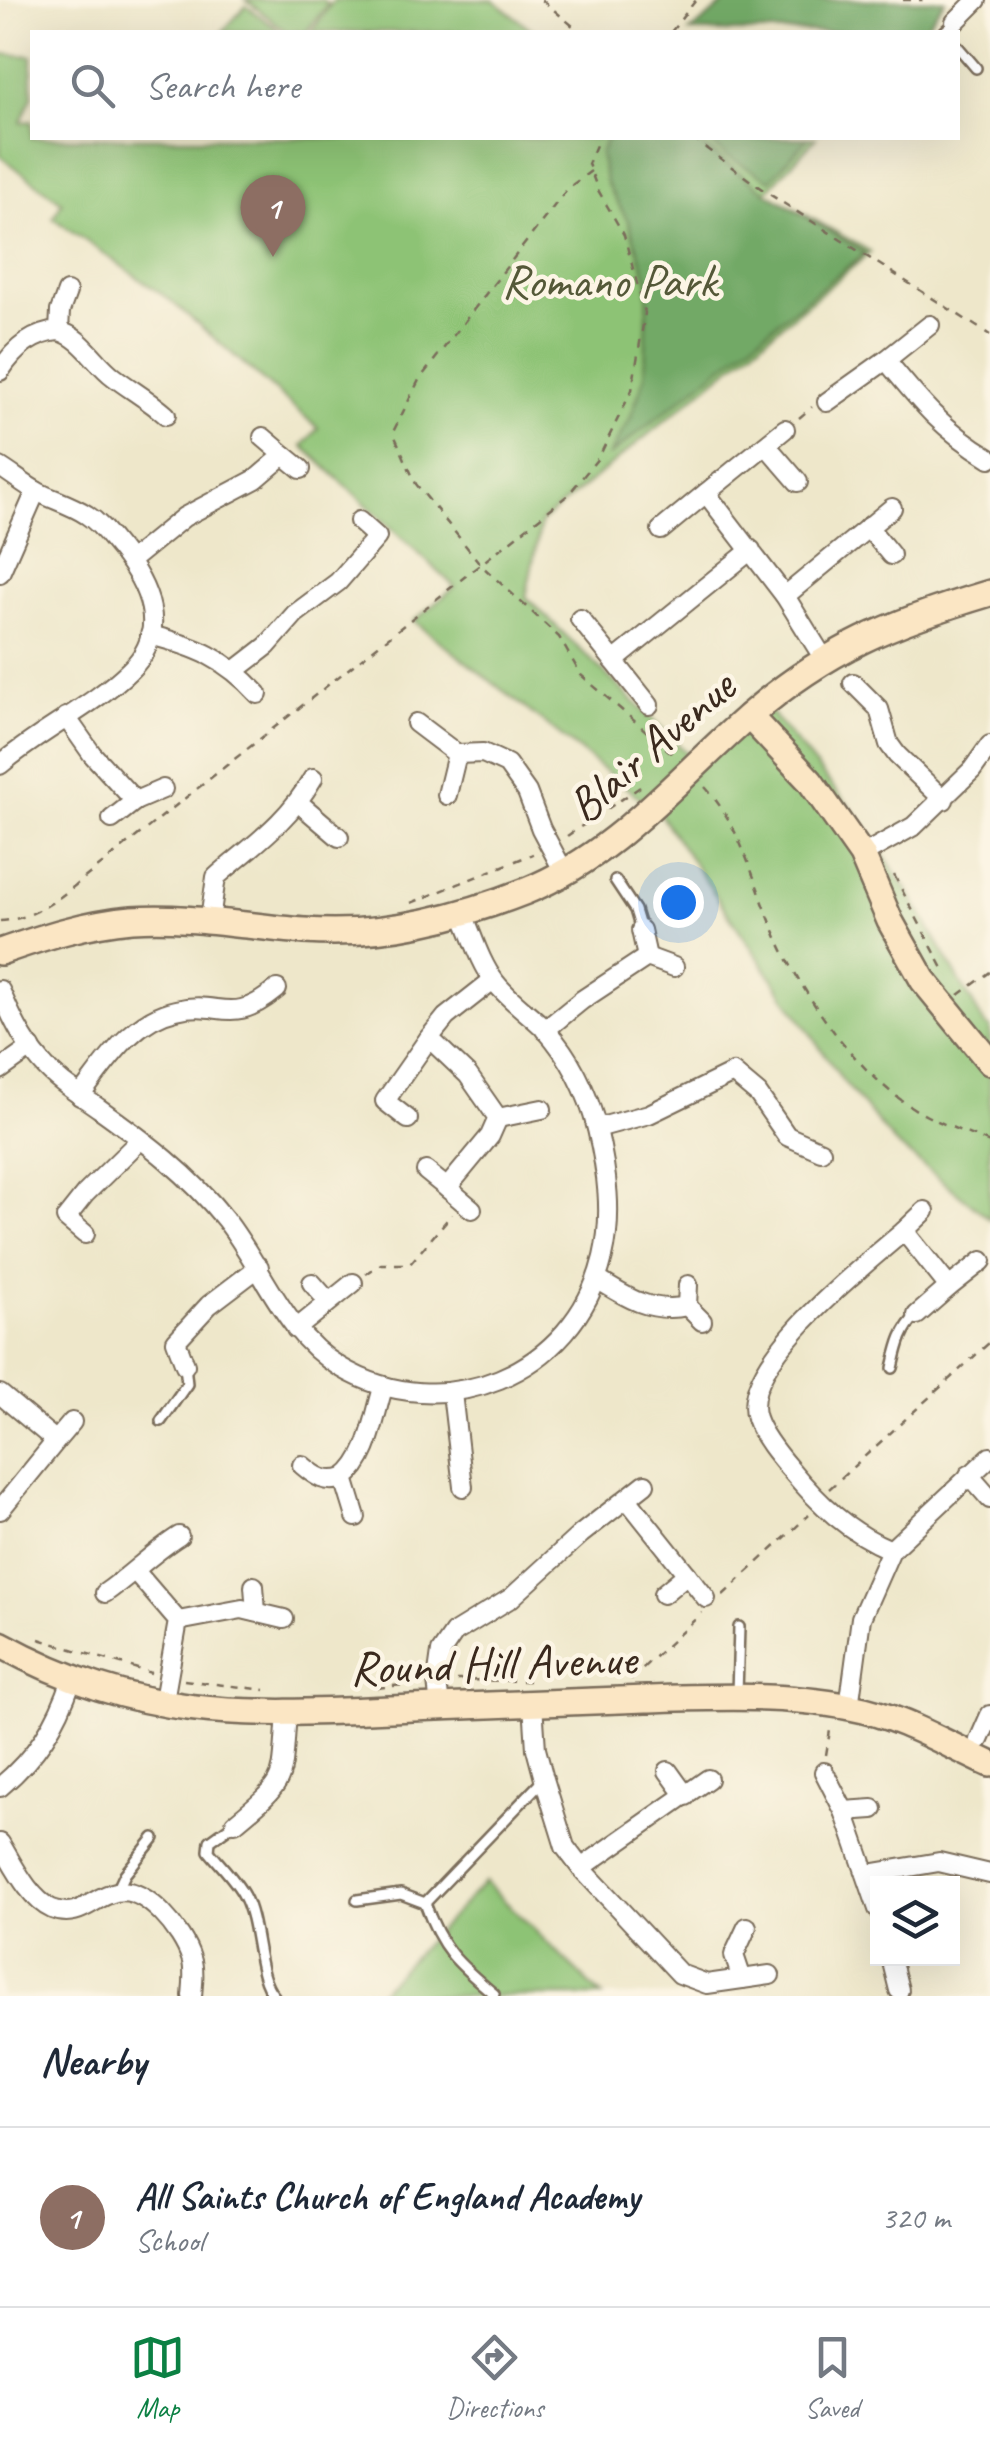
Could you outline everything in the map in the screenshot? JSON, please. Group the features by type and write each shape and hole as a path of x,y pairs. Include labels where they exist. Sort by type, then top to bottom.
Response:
{"street":[{"path":"947,30 977,0"},
{"path":"58,332 67,292"},
{"path":"826,402 930,325"},
{"path":"0,371 18,348 48,332 58,332 77,341 108,372 166,414"},
{"path":"886,360 932,417 948,432 990,458"},
{"path":"661,530 786,429"},
{"path":"263,436 301,469"},
{"path":"766,445 798,482"},
{"path":"130,561 184,516 256,479 284,455"},
{"path":"0,466 36,491 88,515 130,561 149,593 150,635 133,668 29,740 0,765"},
{"path":"0,573 36,491"},
{"path":"706,493 785,596 824,659"},
{"path":"785,596 892,508"},
{"path":"236,670 267,646 295,614 338,582 377,537 358,521"},
{"path":"868,527 890,554"},
{"path":"614,661 750,550"},
{"name":"Blair Avenue","path":"0,952 50,934 132,919 210,920 337,932 399,927 464,914 529,890 623,834 748,716 824,659 883,628 990,593"},
{"path":"580,619 649,704"},
{"path":"150,635 185,644 236,670 258,694"},
{"path":"853,683 884,704 889,744 944,800"},
{"path":"66,716 92,754 135,802"},
{"path":"748,716 870,851 890,921 923,980 990,1062"},
{"path":"416,723 458,754 482,754 506,764 527,792 564,872"},
{"path":"870,851 914,826 944,800 990,745"},
{"path":"447,796 458,754"},
{"path":"210,920 216,877 272,833 299,803 313,778"},
{"path":"112,818 162,789"},
{"path":"299,803 339,837"},
{"path":"0,990 15,1026 52,1074 176,1166 224,1218 296,1329 315,1350 383,1388 407,1393 452,1393 488,1385 532,1362 562,1334 596,1279 609,1217 596,1128 581,1084 545,1030 493,980 464,914"},
{"path":"640,930 646,958"},
{"path":"646,958 674,967"},
{"path":"545,1030 646,958"},
{"path":"408,1119 385,1101 446,1018 493,980"},
{"path":"80,1096 130,1034 154,1019 178,1009 239,1011 256,1006 277,989"},
{"path":"429,1038 468,1075 498,1118"},
{"path":"0,1070 30,1048"},
{"path":"596,1128 649,1114 733,1072 758,1094 787,1136 821,1151"},
{"path":"498,1118 542,1109"},
{"path":"447,1188 490,1136 498,1118"},
{"path":"85,1234 66,1218 140,1140"},
{"path":"426,1170 468,1206"},
{"path":"891,1550 860,1537 818,1502 777,1454 755,1416 756,1386 776,1354 829,1295 925,1211"},
{"path":"904,1231 950,1287"},
{"path":"917,1315 982,1261"},
{"path":"185,1365 176,1341 209,1304 259,1268"},
{"path":"596,1279 648,1307 687,1306"},
{"path":"312,1283 328,1301"},
{"path":"296,1329 353,1283"},
{"path":"688,1285 687,1306 702,1320"},
{"path":"302,1465 318,1478 333,1482 354,1471 383,1388"},
{"path":"452,1393 449,1460 464,1487"},
{"path":"0,1394 56,1441"},
{"path":"0,1510 72,1422"},
{"path":"842,1706 861,1618 891,1550 990,1457"},
{"path":"970,1475 990,1499"},
{"path":"344,1478 356,1517"},
{"path":"440,1707 440,1652 454,1634 512,1598 581,1534 645,1484"},
{"path":"627,1498 706,1598"},
{"path":"105,1593 179,1536"},
{"path":"136,1572 178,1622"},
{"path":"663,1594 687,1574"},
{"path":"254,1586 256,1612"},
{"path":"178,1622 242,1609 284,1619"},
{"path":"163,1706 178,1622"},
{"name":"Round Hill Avenue","path":"0,1644 72,1680 163,1706 240,1714 737,1697 842,1706 987,1734"},
{"path":"0,1787 34,1756 59,1714 72,1680"},
{"path":"533,1704 536,1749 544,1780 566,1847 581,1868 680,1974 707,1984 770,1975"},
{"path":"235,1823 276,1789 284,1774 287,1714"},
{"path":"668,1771 686,1796"},
{"path":"824,1772 844,1811 870,1881"},
{"path":"581,1868 708,1779"},
{"path":"844,1811 873,1810"},
{"path":"0,1844 32,1890 54,1910 84,1910 117,1891 132,1891 150,1900 187,1946 193,1962 192,1996"},
{"path":"868,1874 939,1862 990,1874"},
{"path":"742,1979 734,1955 747,1927"},
{"path":"893,1966 900,1990"}],"lane":[{"path":"960,49 976,68"},
{"path":"615,880 635,910 640,930"},
{"path":"892,1368 907,1324 917,1315"},
{"path":"161,1421 188,1384 185,1365"},
{"path":"737,1697 740,1627"},
{"path":"425,1902 544,1780"},
{"path":"235,1823 210,1842 209,1851 244,1894 256,1925 266,1988 274,1996"},
{"path":"117,1891 125,1874 154,1838"},
{"path":"357,1900 402,1894 425,1902"},
{"path":"425,1902 434,1930 455,1962 494,1994"}],"path":[{"path":"542,0 578,30"},
{"path":"903,0 923,0"},
{"path":"673,30 697,1"},
{"path":"0,920 22,920 43,908 482,566 568,495 600,457 632,390 644,313 624,235 588,164 597,140"},
{"path":"695,140 766,192 990,335"},
{"path":"591,171 559,198 419,380 393,432 416,484 482,566 558,637 582,675 663,743 720,803 734,828 780,945 847,1047 874,1077 924,1114 990,1143"},
{"path":"909,284 914,275"},
{"path":"786,429 826,402"},
{"path":"399,908 550,847 653,778"},
{"path":"870,851 948,978"},
{"path":"965,1006 958,996 990,972"},
{"path":"353,1283 381,1264 410,1264 468,1206"},
{"path":"39,1639 168,1678 268,1691"},
{"path":"363,1689 437,1681"},
{"path":"824,1772 842,1706"}],"green space":[{"path":"246,0 322,0 328,4 308,30 284,30"},
{"path":"334,0 493,0 532,30 312,30"},
{"path":"729,0 945,0 923,30 692,30"},
{"path":"246,6 278,30 224,30"},
{"name":"Romano Park","path":"0,54 30,56 30,102 21,122 30,121 30,140 814,140 766,192 871,252 541,522 526,597 688,754 757,696 849,806 908,891 990,1028 990,1219 895,1143 843,1081 659,813 414,621 455,587 303,446 318,428 170,300 53,218 62,202 0,156"},
{"path":"606,140 695,140 766,192 865,253 608,457 630,419 645,376 648,280 628,221 606,183 600,154"},
{"path":"707,140 806,140 770,180 728,157"},
{"path":"485,1882 602,1996 375,1996"}],"place":[{"name":"All Saints Church of England Academy","path":"273,257"}]}
